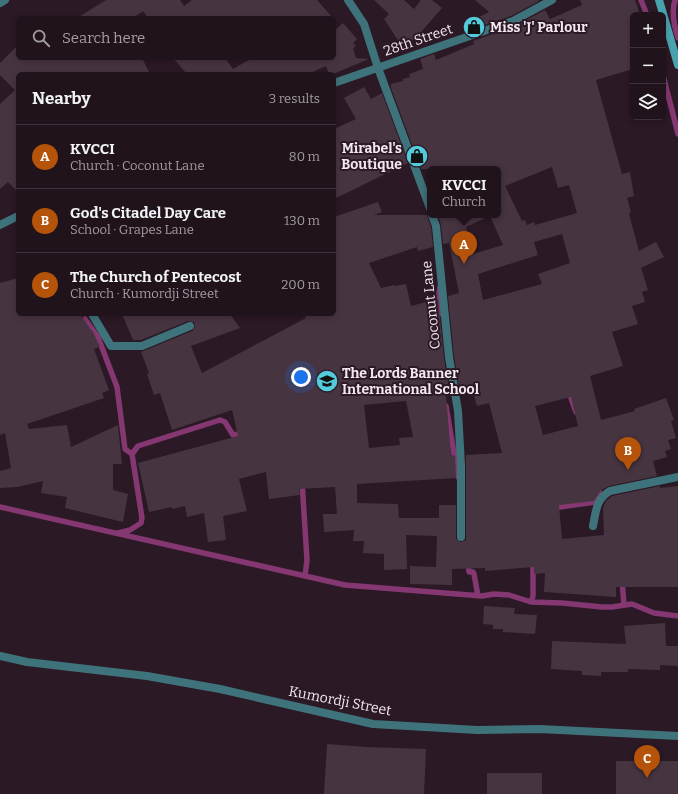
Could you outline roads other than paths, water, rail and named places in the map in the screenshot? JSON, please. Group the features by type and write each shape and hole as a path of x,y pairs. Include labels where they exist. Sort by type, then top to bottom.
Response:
{"street":[{"path":"0,3 5,0"},
{"path":"348,0 364,24 378,68 427,200"},
{"name":"28th Street","path":"336,82 513,21 552,0"},
{"path":"660,0 678,65"},
{"path":"0,225 16,217"},
{"name":"Coconut Lane","path":"433,218 436,226 449,357 458,411 461,465 461,536"},
{"path":"93,316 111,346 142,346 190,326"},
{"path":"592,526 600,498 604,494 610,491 678,477"},
{"name":"Kumordji Street","path":"0,656 26,662 146,676 220,689 373,724 477,730 540,729 678,736"}],"waterway":[{"path":"641,0 646,12"},
{"path":"675,0 673,10 675,29 678,38"},
{"path":"665,84 678,134"},
{"path":"439,314 440,287"},
{"path":"85,319 98,337 117,387 125,449 132,454"},
{"path":"571,398 576,412"},
{"path":"446,406 458,477"},
{"path":"118,533 130,530 141,523 142,518 132,454 138,446 220,420 225,422 233,435 244,433"},
{"path":"302,481 307,560 305,576"},
{"path":"553,508 595,502 599,491"},
{"path":"0,507 345,585 482,596 494,594 509,595 531,602 602,607 632,604 654,613 678,616"},
{"path":"531,602 533,596 533,562"},
{"path":"468,563 469,572 473,572 474,574 478,596"},
{"path":"622,580 624,605"}],"place":[{"name":"Miss 'J' Parlour","path":"474,27"},
{"name":"Mirabel's Boutique","path":"417,156"},
{"name":"KVCCI","path":"464,264"},
{"name":"The Lords Banner International School","path":"327,381"},
{"name":"God's Citadel Day Care","path":"628,470"},
{"name":"The Church of Pentecost","path":"647,778"}]}
